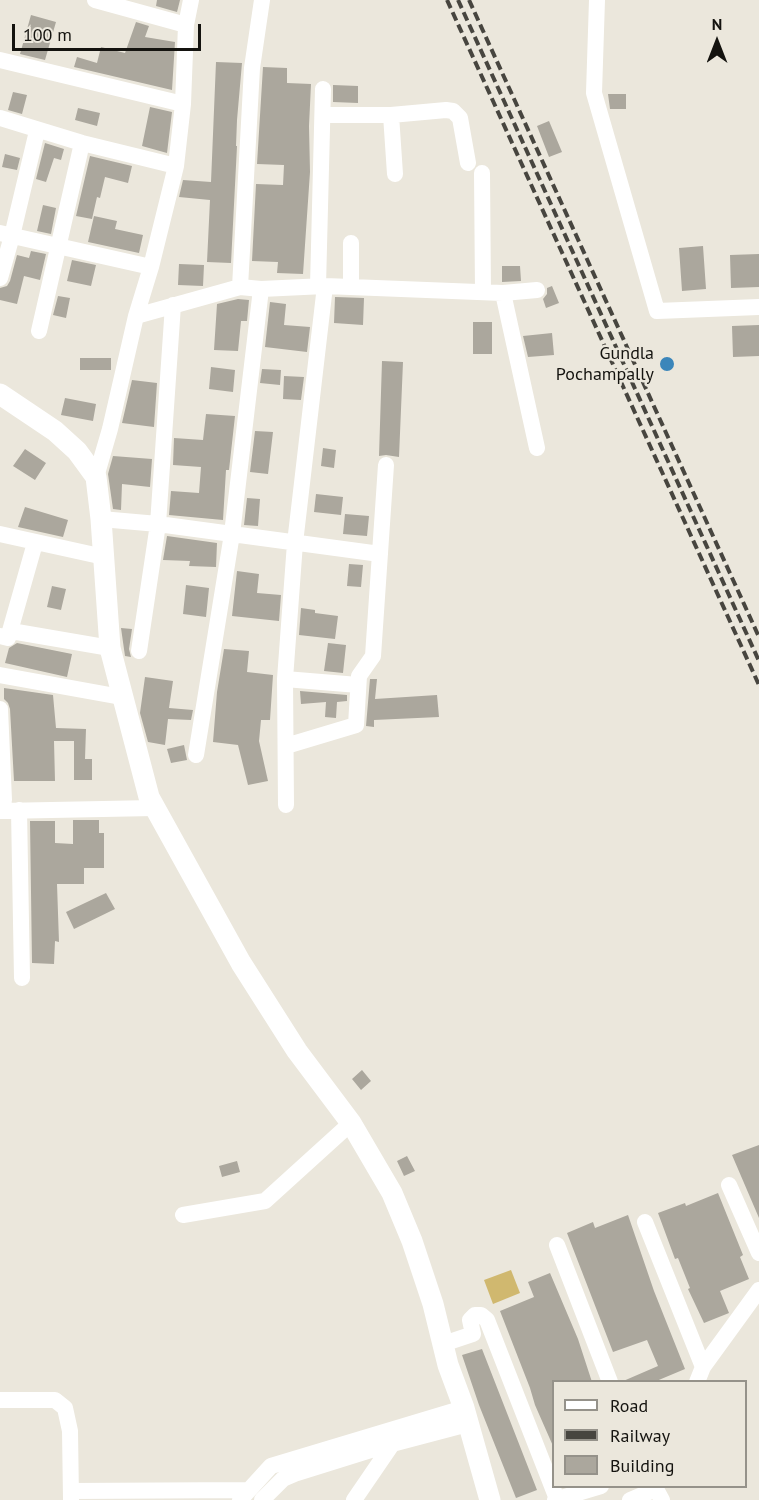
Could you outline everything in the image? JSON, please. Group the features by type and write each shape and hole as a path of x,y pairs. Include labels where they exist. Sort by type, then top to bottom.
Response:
{"main road":[{"path":"0,394 55,431 77,451 96,477 110,648 121,697 151,802 241,963 297,1051 351,1123 392,1193 434,1304 448,1365 466,1416 490,1500"}],"street":[{"path":"94,0 186,26"},
{"path":"96,477 176,166 183,104 186,26 191,0"},
{"path":"240,287 252,68 262,0"},
{"path":"597,0 594,93 657,311 759,307"},
{"path":"0,60 183,104"},
{"path":"286,805 285,679 295,543 322,286 323,89"},
{"path":"322,115 391,115 446,110 453,111 460,118 475,168 483,292"},
{"path":"391,115 395,174"},
{"path":"0,118 37,131 176,166"},
{"path":"0,278 6,234 37,131"},
{"path":"39,332 82,143"},
{"path":"6,234 151,267"},
{"path":"351,243 351,287"},
{"path":"136,316 240,287 261,289 322,286 503,293 537,290"},
{"path":"196,755 232,534 261,289"},
{"path":"503,293 537,448"},
{"path":"139,651 158,524 173,305"},
{"path":"286,746 356,724 359,676 373,656 386,465"},
{"path":"101,519 158,524 380,554"},
{"path":"0,534 104,557"},
{"path":"35,543 6,633 110,648"},
{"path":"0,675 121,697"},
{"path":"285,679 358,685"},
{"path":"0,709 2,803"},
{"path":"2,803 151,802"},
{"path":"2,803 19,810 151,802"},
{"path":"19,810 22,978"},
{"path":"183,1215 265,1201 351,1123"},
{"path":"729,1185 759,1253"},
{"path":"645,1222 700,1374"},
{"path":"557,1245 609,1380"},
{"path":"700,1374 759,1290"},
{"path":"443,1344 473,1334 470,1322 474,1316 481,1315 487,1320 556,1499 594,1488"},
{"path":"0,1400 55,1400 65,1408 70,1431 71,1495 244,1495 271,1466 466,1416"},
{"path":"262,1500 283,1479 466,1416"},
{"path":"354,1500 393,1443"},
{"path":"630,1500 656,1489 662,1500"}],"shaded area":[{"path":"511,1270 520,1293 493,1304 484,1280"}],"building":[{"path":"157,0 180,0 177,12 156,6"},
{"path":"31,15 56,22 45,60 20,54"},
{"path":"136,22 149,26 145,37 175,42 172,90 74,67 77,57 97,63 101,47 125,53"},
{"path":"216,62 242,63 237,120 231,263 207,262 210,200 179,197 183,180 211,182"},
{"path":"263,67 287,68 287,83 311,84 310,172 303,274 277,273 278,262 252,261 256,184 283,185 284,165 257,164"},
{"path":"333,85 358,86 358,103 333,102"},
{"path":"13,92 27,95 22,114 8,110"},
{"path":"608,94 626,94 626,109 610,109"},
{"path":"150,107 172,112 167,153 142,146"},
{"path":"78,108 100,113 97,126 75,120"},
{"path":"549,121 562,152 549,157 537,126"},
{"path":"45,143 64,149 61,160 54,158 46,182 36,179"},
{"path":"5,154 20,158 17,170 2,167"},
{"path":"90,156 132,166 128,183 105,177 92,219 76,216"},
{"path":"43,205 56,208 51,234 37,231"},
{"path":"94,216 117,221 115,229 143,235 139,253 88,242"},
{"path":"703,246 706,289 682,291 679,248"},
{"path":"31,251 46,254 40,280 24,276 17,304 0,300 0,288 7,286 10,281 17,255 29,258"},
{"path":"759,254 759,287 731,288 730,255"},
{"path":"72,260 96,265 91,286 67,281"},
{"path":"179,264 204,265 203,286 178,285"},
{"path":"502,266 520,266 521,281 502,282"},
{"path":"552,286 559,303 546,308 543,299 547,294 547,288"},
{"path":"58,296 70,298 66,318 53,315"},
{"path":"335,297 364,298 363,325 334,323"},
{"path":"238,299 249,300 247,321 241,321 238,351 214,350 217,304"},
{"path":"270,302 286,304 284,325 310,327 307,352 265,347"},
{"path":"473,322 492,322 492,354 473,354"},
{"path":"759,325 759,356 733,357 732,326"},
{"path":"552,333 554,355 528,357 523,336"},
{"path":"80,358 111,358 111,370 80,370"},
{"path":"382,361 403,362 399,457 379,456"},
{"path":"211,367 235,370 233,392 209,389"},
{"path":"262,369 281,370 280,385 260,383"},
{"path":"284,376 304,377 301,400 283,399"},
{"path":"132,380 157,383 154,427 122,423"},
{"path":"65,398 96,404 93,421 61,415"},
{"path":"206,414 235,416 229,470 226,470 223,520 169,515 171,491 199,493 201,467 173,465 174,438 203,440"},
{"path":"255,431 273,432 268,474 250,472"},
{"path":"323,448 336,450 334,468 321,466"},
{"path":"25,449 46,463 35,480 13,466"},
{"path":"113,456 152,459 150,487 122,484 121,510 113,509 108,474"},
{"path":"316,494 343,497 341,515 314,512"},
{"path":"247,498 260,499 258,526 244,525"},
{"path":"25,507 68,520 63,537 18,527"},
{"path":"345,514 369,516 367,536 343,534"},
{"path":"167,536 217,543 216,567 189,566 190,561 163,560"},
{"path":"349,564 363,565 361,587 347,586"},
{"path":"237,571 259,574 257,593 281,595 279,621 232,616"},
{"path":"186,585 209,588 206,617 183,614"},
{"path":"52,586 66,589 61,610 47,607"},
{"path":"301,608 315,610 315,613 338,616 335,639 299,635"},
{"path":"121,628 132,629 129,649 131,657 125,656"},
{"path":"17,643 72,654 67,677 5,663 9,648"},
{"path":"328,643 346,645 343,673 324,671"},
{"path":"224,649 249,651 247,672 273,675 270,720 261,720 259,741 268,781 248,785 238,745 213,742 217,692"},
{"path":"145,677 173,681 169,708 193,710 191,720 168,719 165,745 148,742 140,713"},
{"path":"370,679 377,679 375,699 437,695 439,717 374,720 374,727 366,726"},
{"path":"4,688 53,695 56,728 86,729 85,759 92,759 92,780 74,780 74,741 54,741 55,781 14,781 10,709 4,699"},
{"path":"300,691 347,695 347,701 337,702 336,718 325,717 326,702 301,704"},
{"path":"184,745 187,760 171,763 167,749"},
{"path":"73,820 99,820 99,833 104,833 104,868 84,868 84,884 57,884 59,942 55,941 54,964 32,963 30,821 55,821 55,843 73,844"},
{"path":"106,893 115,909 74,929 66,912"},
{"path":"362,1070 371,1081 361,1090 352,1079"},
{"path":"759,1145 759,1218 732,1155"},
{"path":"407,1156 415,1171 404,1176 397,1161"},
{"path":"237,1161 240,1172 222,1177 219,1166"},
{"path":"718,1193 743,1255 740,1257 749,1279 720,1291 729,1313 704,1323 688,1289 690,1288 678,1258 675,1259 658,1213 685,1203 686,1206"},
{"path":"628,1215 654,1291 685,1369 659,1380 626,1380 658,1366 647,1340 613,1352 567,1233 593,1222 595,1228"},
{"path":"550,1273 578,1339 591,1380 552,1380 552,1444 500,1311 534,1297 528,1282"},
{"path":"482,1349 537,1490 516,1498 462,1355"}],"railway":[{"path":"447,0 759,685"},
{"path":"458,0 759,661"},
{"path":"469,0 759,637"}],"place":[{"name":"Gundla Pochampally","path":"667,364"}]}
